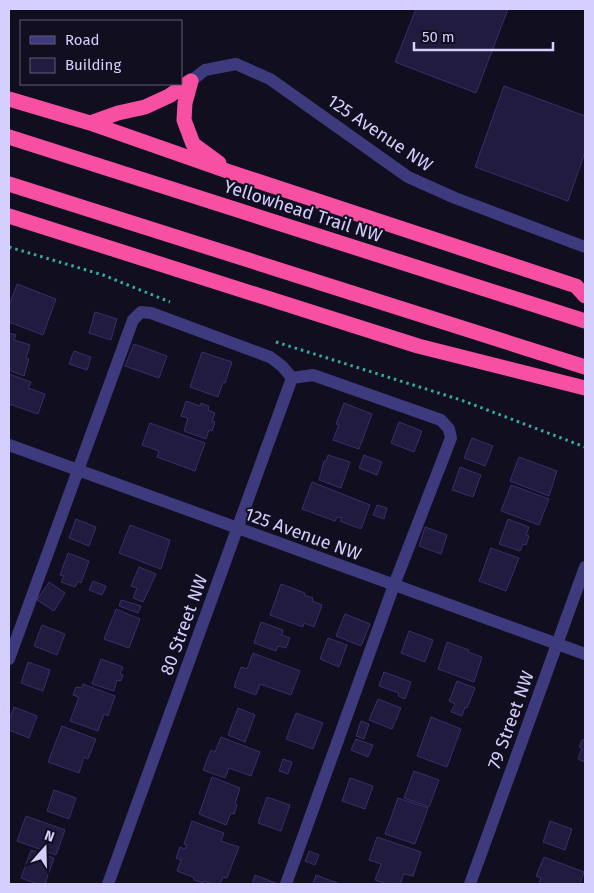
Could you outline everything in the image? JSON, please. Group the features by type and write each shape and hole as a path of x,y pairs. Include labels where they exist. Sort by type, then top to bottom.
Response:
{"highway":[{"path":"90,123 153,103 169,96 191,81"},
{"path":"191,81 185,103 184,120 193,144 230,172"},
{"path":"9,98 90,123 230,172 576,286 585,296"},
{"name":"Yellowhead Trail NW","path":"9,137 585,321"},
{"path":"9,184 585,367"},
{"path":"9,216 418,346 585,388"}],"street":[{"name":"125 Avenue NW","path":"191,81 205,70 236,64 270,79 408,177 455,198 585,247"},
{"path":"9,659 133,320 141,312 152,313 270,357 282,366 292,378 313,375 441,420 449,430 451,438 394,585 286,884"},
{"name":"80 Street NW","path":"108,884 292,378"},
{"name":"125 Avenue NW","path":"9,445 585,654"},
{"name":"79 Street NW","path":"470,884 585,567"}],"path":[{"path":"9,246 103,275 176,304"},
{"path":"273,341 461,400 585,447"}],"building":[{"path":"416,9 508,9 476,93 395,62"},
{"path":"504,86 585,116 585,152 568,201 475,167"},
{"path":"17,284 56,299 43,335 9,322 9,306"},
{"path":"95,312 117,319 111,340 89,333"},
{"path":"9,333 16,335 14,340 30,345 26,358 29,359 24,376 11,371 9,368"},
{"path":"134,344 167,356 159,378 125,366"},
{"path":"74,351 91,357 87,370 69,364"},
{"path":"202,352 232,362 218,397 190,387"},
{"path":"9,374 31,382 28,388 45,394 38,414 9,404"},
{"path":"186,401 200,406 201,403 209,406 208,410 215,413 212,421 215,422 212,431 209,430 206,439 184,431 188,418 181,416"},
{"path":"344,403 372,414 359,449 333,440 339,425 336,424"},
{"path":"399,422 422,431 414,452 391,443"},
{"path":"150,423 205,443 195,471 157,457 159,451 142,445"},
{"path":"472,438 493,446 485,466 464,458"},
{"path":"328,455 350,462 341,488 319,480 324,461 326,461"},
{"path":"364,455 382,462 377,475 359,468"},
{"path":"519,457 557,471 549,496 510,481"},
{"path":"460,467 481,475 473,497 452,490"},
{"path":"312,482 370,505 361,529 340,521 342,518 337,517 335,521 302,509"},
{"path":"511,485 549,499 539,525 501,511"},
{"path":"377,505 387,508 384,519 373,515"},
{"path":"76,519 96,527 89,546 69,538"},
{"path":"508,519 529,527 526,535 529,536 526,545 523,544 520,551 499,544"},
{"path":"130,525 170,540 161,569 119,553"},
{"path":"425,527 447,535 441,554 419,546"},
{"path":"491,548 519,558 506,591 479,581"},
{"path":"68,553 89,561 81,583 78,581 75,587 61,582 64,576 60,575"},
{"path":"139,567 156,574 143,602 133,598 137,588 131,586"},
{"path":"93,581 106,586 102,595 89,590"},
{"path":"49,582 65,593 54,611 37,600"},
{"path":"281,584 305,593 304,595 313,598 312,601 322,605 314,627 304,623 303,627 270,615"},
{"path":"121,600 141,606 138,613 119,606"},
{"path":"116,609 140,619 129,648 104,639"},
{"path":"345,614 370,624 361,646 336,636"},
{"path":"261,622 283,630 282,635 290,638 286,648 278,646 276,651 254,643"},
{"path":"42,625 65,634 57,655 34,646"},
{"path":"409,631 433,640 425,662 401,653"},
{"path":"328,638 347,645 339,667 320,659"},
{"path":"447,642 482,657 474,682 438,669"},
{"path":"253,653 300,671 291,695 260,684 256,695 234,687 241,667 247,669"},
{"path":"101,659 123,667 120,674 123,675 121,681 117,680 114,691 92,684"},
{"path":"28,662 50,670 43,691 21,683"},
{"path":"384,672 411,682 405,699 398,696 399,693 379,686"},
{"path":"457,681 475,688 462,716 451,712 455,704 449,701"},
{"path":"83,684 115,696 108,716 104,714 98,731 70,721 79,697 73,695 76,687 82,688"},
{"path":"378,699 401,708 392,729 369,720"},
{"path":"14,707 37,716 29,738 9,730 9,721"},
{"path":"238,708 255,715 245,742 228,735"},
{"path":"296,713 323,723 313,749 286,739"},
{"path":"431,717 461,729 447,767 417,756"},
{"path":"361,721 369,724 364,739 356,736"},
{"path":"62,726 96,739 88,759 84,757 79,773 48,762"},
{"path":"221,737 260,752 251,776 229,768 225,778 203,770 211,750 215,752"},
{"path":"356,739 373,745 368,757 351,750"},
{"path":"582,740 585,740 585,762 578,759 582,748 579,747"},
{"path":"283,759 292,762 288,774 279,771"},
{"path":"414,771 439,780 429,807 404,798"},
{"path":"212,777 240,788 234,814 231,813 226,825 199,814"},
{"path":"350,778 373,786 365,809 342,801"},
{"path":"54,790 76,798 69,819 47,811"},
{"path":"267,797 290,805 281,831 258,823"},
{"path":"398,798 428,808 415,844 385,834"},
{"path":"26,816 65,830 56,855 17,841"},
{"path":"192,821 224,833 221,841 239,847 227,878 223,877 220,884 204,881 203,883 177,871 181,860 176,858 180,847 185,849 187,845 184,844"},
{"path":"550,821 572,829 565,850 543,842"},
{"path":"377,837 421,852 413,876 404,874 400,884 387,884 375,880 381,864 369,860"},
{"path":"31,850 54,858 45,884 37,884 21,878"},
{"path":"309,851 319,855 315,865 305,861"},
{"path":"544,857 584,872 580,884 539,884 541,878 536,876"},
{"path":"255,875 278,884 252,884"},
{"path":"316,875 340,884 313,884"}]}
